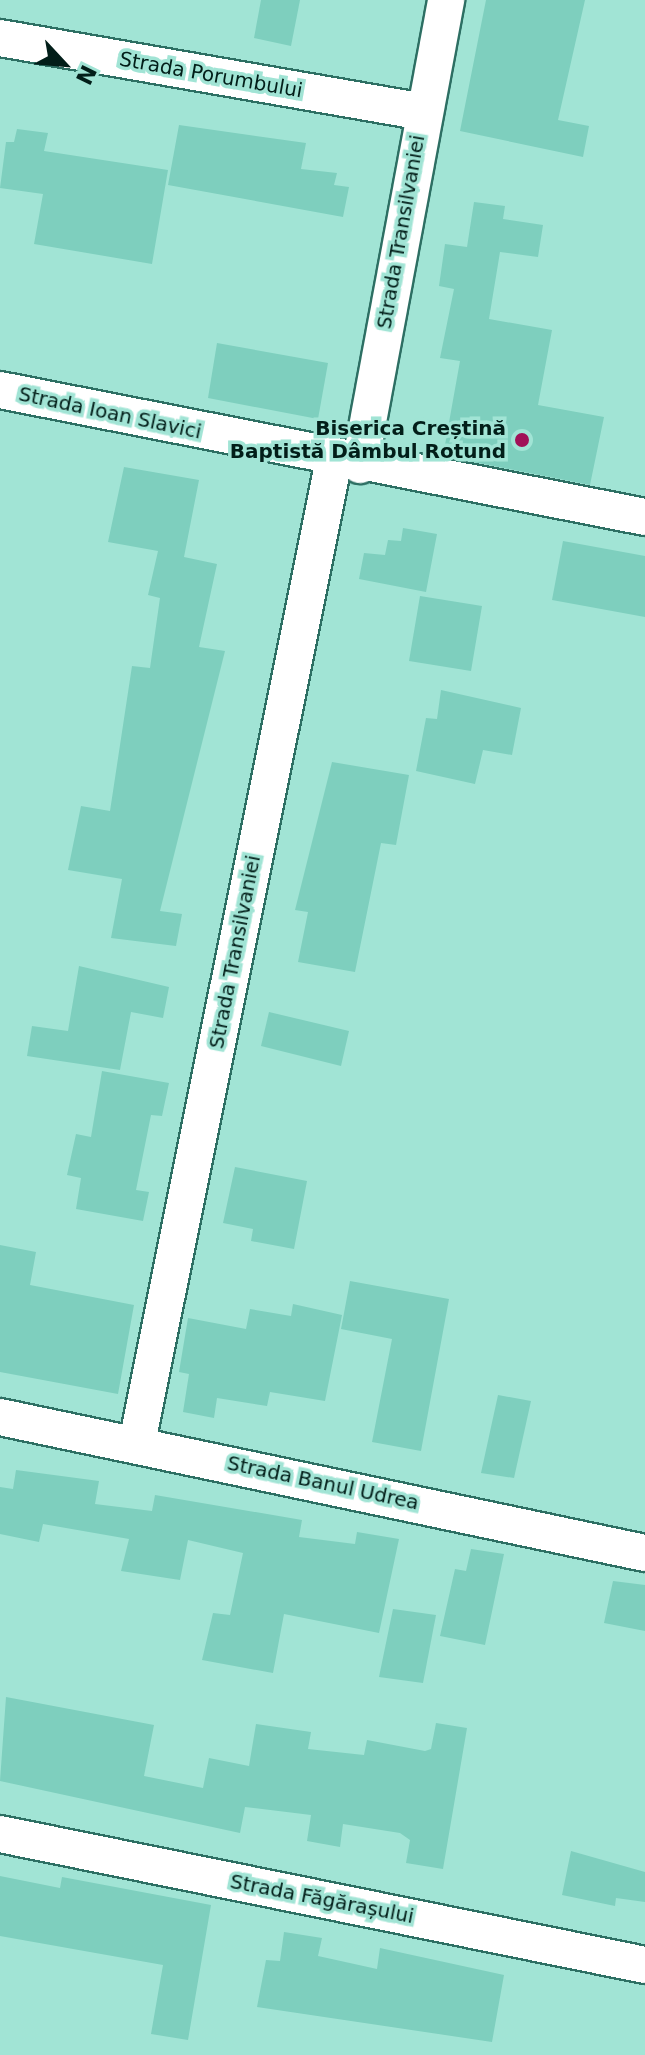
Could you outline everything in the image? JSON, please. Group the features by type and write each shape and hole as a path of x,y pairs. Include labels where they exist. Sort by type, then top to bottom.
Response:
{"street":[{"name":"Strada Transilvaniei","path":"137,1443 446,0"},
{"name":"Strada Porumbului","path":"0,38 422,112"},
{"name":"Strada Ioan Slavici","path":"0,390 347,463 645,517"},
{"name":"Strada Banul Udrea","path":"0,1417 137,1443 645,1553"},
{"name":"Strada Făgărașului","path":"0,1834 645,1965"}],"building":[{"path":"261,0 300,0 291,46 254,38"},
{"path":"486,0 585,0 558,120 589,126 583,157 460,131"},
{"path":"179,125 306,143 301,169 337,173 334,185 349,187 343,217 168,185"},
{"path":"17,129 48,133 44,151 168,170 152,264 34,244 43,194 0,188 6,142 14,142"},
{"path":"474,202 505,206 503,219 543,225 538,257 500,252 489,319 552,330 538,405 604,417 590,485 443,456 460,361 440,358 454,289 439,286 445,244 467,247"},
{"path":"217,343 328,363 318,419 208,398"},
{"path":"124,467 199,480 184,557 217,564 199,647 225,651 160,911 182,914 176,946 111,938 122,879 68,870 81,806 110,811 132,666 150,668 160,598 148,595 158,551 108,542"},
{"path":"403,528 437,534 426,592 359,579 364,553 385,555 388,540 401,541"},
{"path":"563,541 645,556 645,617 552,600"},
{"path":"420,596 482,606 471,671 409,661"},
{"path":"441,690 521,708 512,755 483,750 475,784 416,771 426,718 437,719"},
{"path":"332,762 409,775 396,845 381,843 355,972 298,962 308,912 295,910"},
{"path":"79,966 169,987 163,1018 131,1012 120,1070 27,1056 32,1026 68,1031"},
{"path":"269,1012 349,1031 341,1066 261,1046"},
{"path":"102,1071 169,1083 162,1116 151,1115 136,1190 149,1192 143,1221 76,1209 81,1178 67,1175 76,1134 91,1137"},
{"path":"235,1167 307,1181 294,1249 251,1241 253,1229 223,1223"},
{"path":"0,1245 36,1252 30,1285 134,1305 118,1394 0,1372"},
{"path":"350,1281 449,1299 421,1451 372,1442 392,1339 341,1329"},
{"path":"293,1304 342,1315 325,1401 270,1392 267,1406 217,1398 214,1418 183,1412 189,1374 179,1372 188,1318 246,1329 250,1309 291,1316"},
{"path":"498,1395 531,1401 514,1478 481,1473"},
{"path":"16,1470 99,1481 95,1504 152,1511 155,1495 302,1520 299,1537 355,1544 357,1532 399,1539 379,1633 284,1614 273,1673 202,1660 213,1613 230,1615 243,1553 188,1540 180,1580 121,1571 129,1539 43,1524 39,1542 0,1534 0,1487 13,1489"},
{"path":"471,1549 504,1554 485,1645 440,1636 455,1569 466,1571"},
{"path":"613,1581 645,1585 645,1631 604,1623"},
{"path":"393,1609 436,1615 423,1683 379,1677"},
{"path":"6,1697 154,1725 144,1776 203,1788 209,1758 249,1766 256,1724 311,1732 308,1749 364,1755 367,1740 425,1751 431,1749 436,1723 467,1728 443,1869 406,1863 410,1840 400,1833 343,1824 340,1847 307,1841 311,1815 245,1807 240,1833 0,1781"},
{"path":"571,1851 645,1872 645,1902 616,1898 615,1906 562,1895"},
{"path":"0,1876 60,1888 62,1877 211,1905 188,2040 151,2034 163,1965 0,1936"},
{"path":"284,1932 322,1938 318,1956 377,1969 380,1948 504,1975 492,2042 257,2007 266,1960 280,1961"}],"place":[{"name":"Biserica Creștină Baptistă Dâmbul Rotund","path":"522,440"}]}
